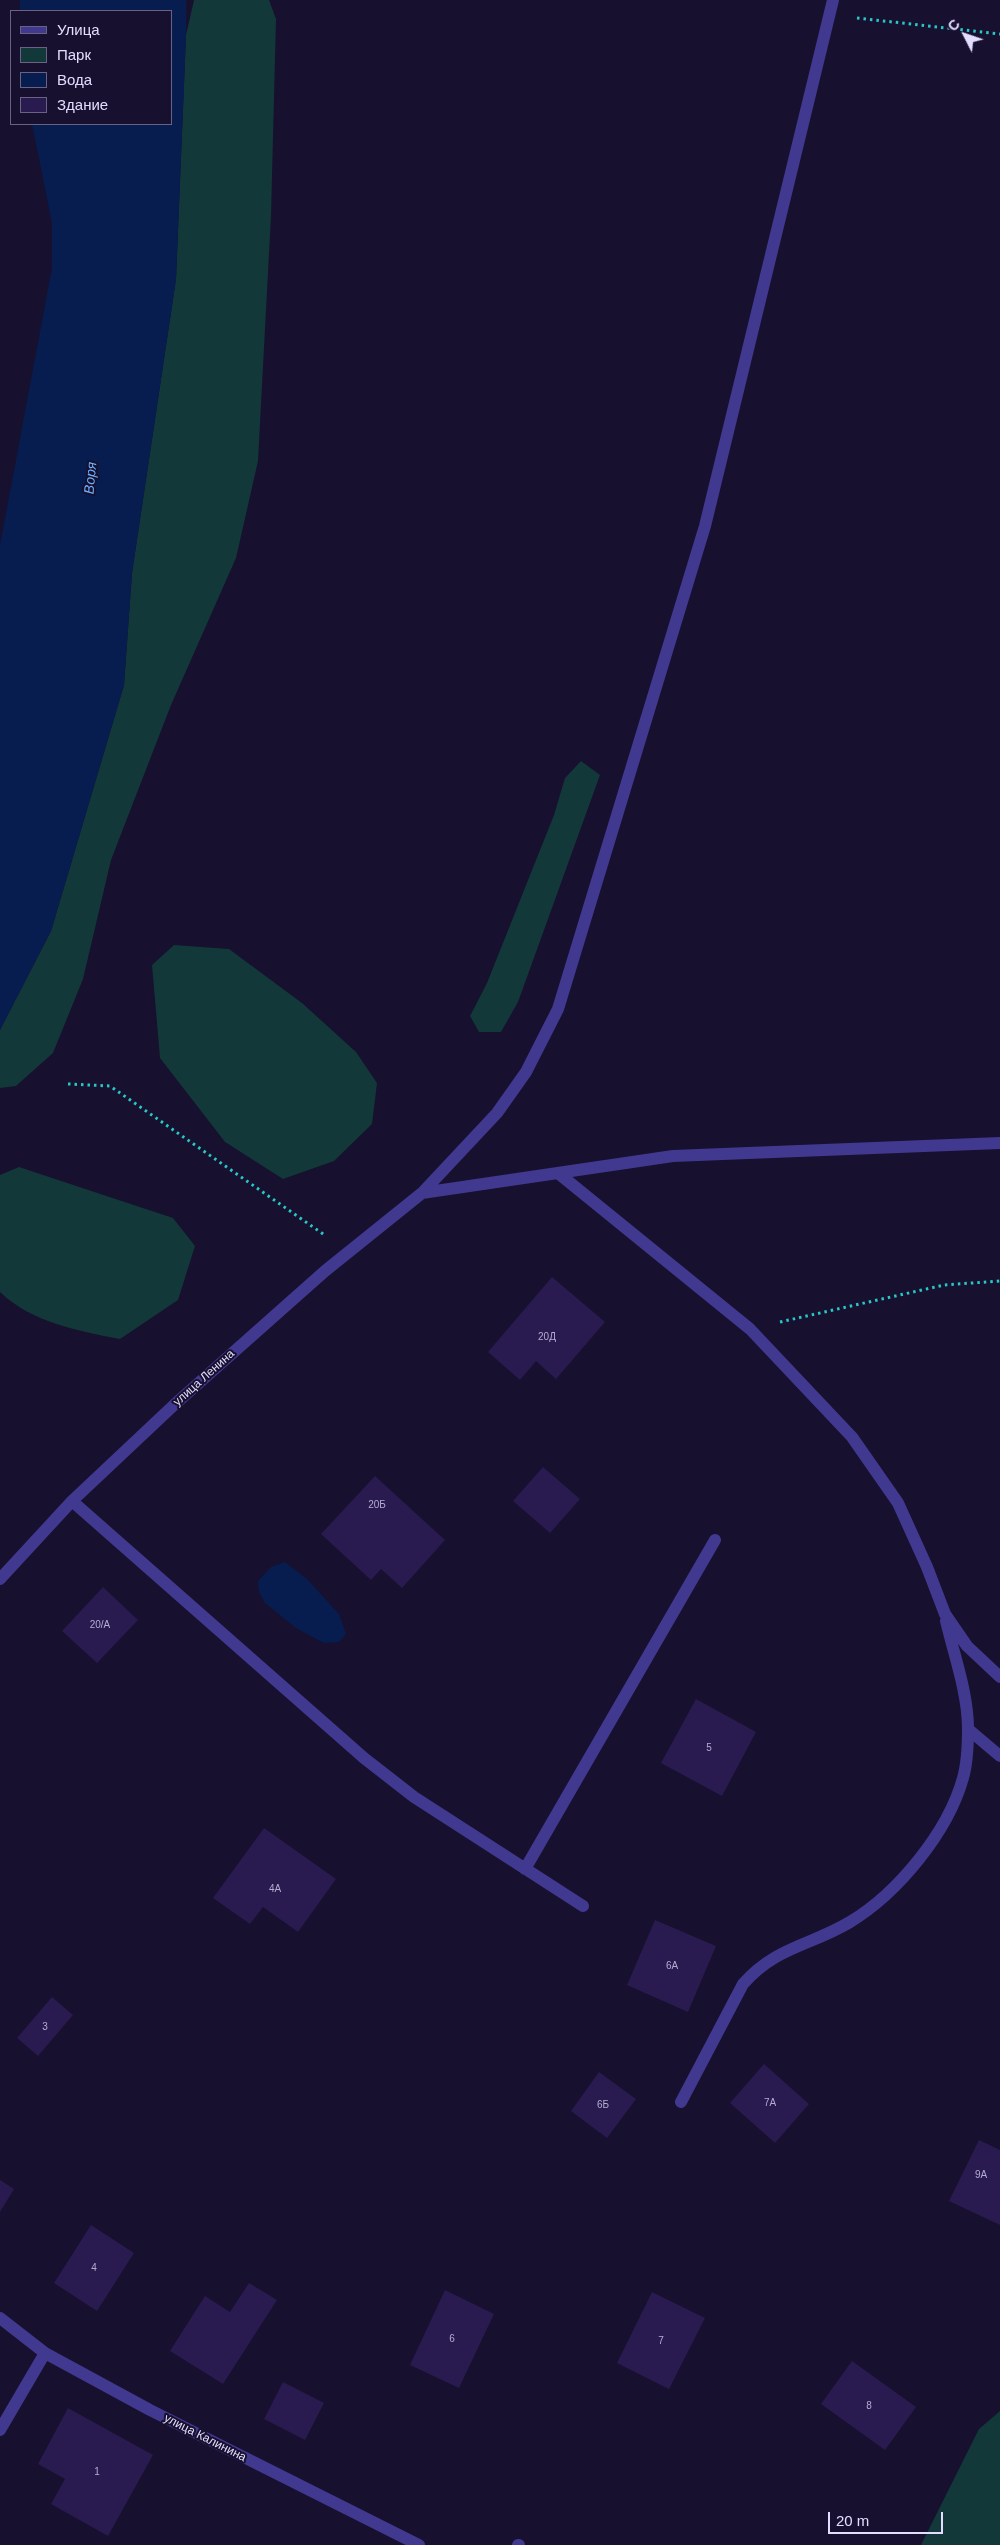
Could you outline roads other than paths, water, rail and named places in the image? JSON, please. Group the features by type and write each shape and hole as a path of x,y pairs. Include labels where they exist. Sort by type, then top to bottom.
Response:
{"street":[{"name":"улица Ленина","path":"0,1578 72,1501 174,1406 349,1252 422,1193 497,1113 526,1072 558,1009 705,526 834,0"},
{"path":"422,1193 673,1156 1000,1143"},
{"path":"558,1173 750,1329 852,1436 898,1503 928,1567 945,1614 966,1707 968,1729 963,1778 940,1830 918,1861 894,1886 850,1921 771,1958 758,1967 743,1984 681,2102"},
{"path":"72,1501 364,1758 414,1797 583,1906"},
{"path":"525,1869 715,1540"},
{"path":"945,1614 967,1646 1000,1677"},
{"path":"968,1729 1000,1756"},
{"name":"улица Калинина","path":"0,2318 45,2353 150,2410 419,2545"},
{"path":"0,2430 45,2353"}],"water":[{"name":"Воря","path":"20,0 186,0 186,35 176,279 132,573 124,685 51,931 0,1030 0,545 52,268 52,223 32,125 172,125 172,10 20,10"},
{"path":"285,1562 307,1579 339,1614 346,1634 339,1642 324,1643 296,1628 265,1603 259,1592 258,1581 271,1567"}]}
